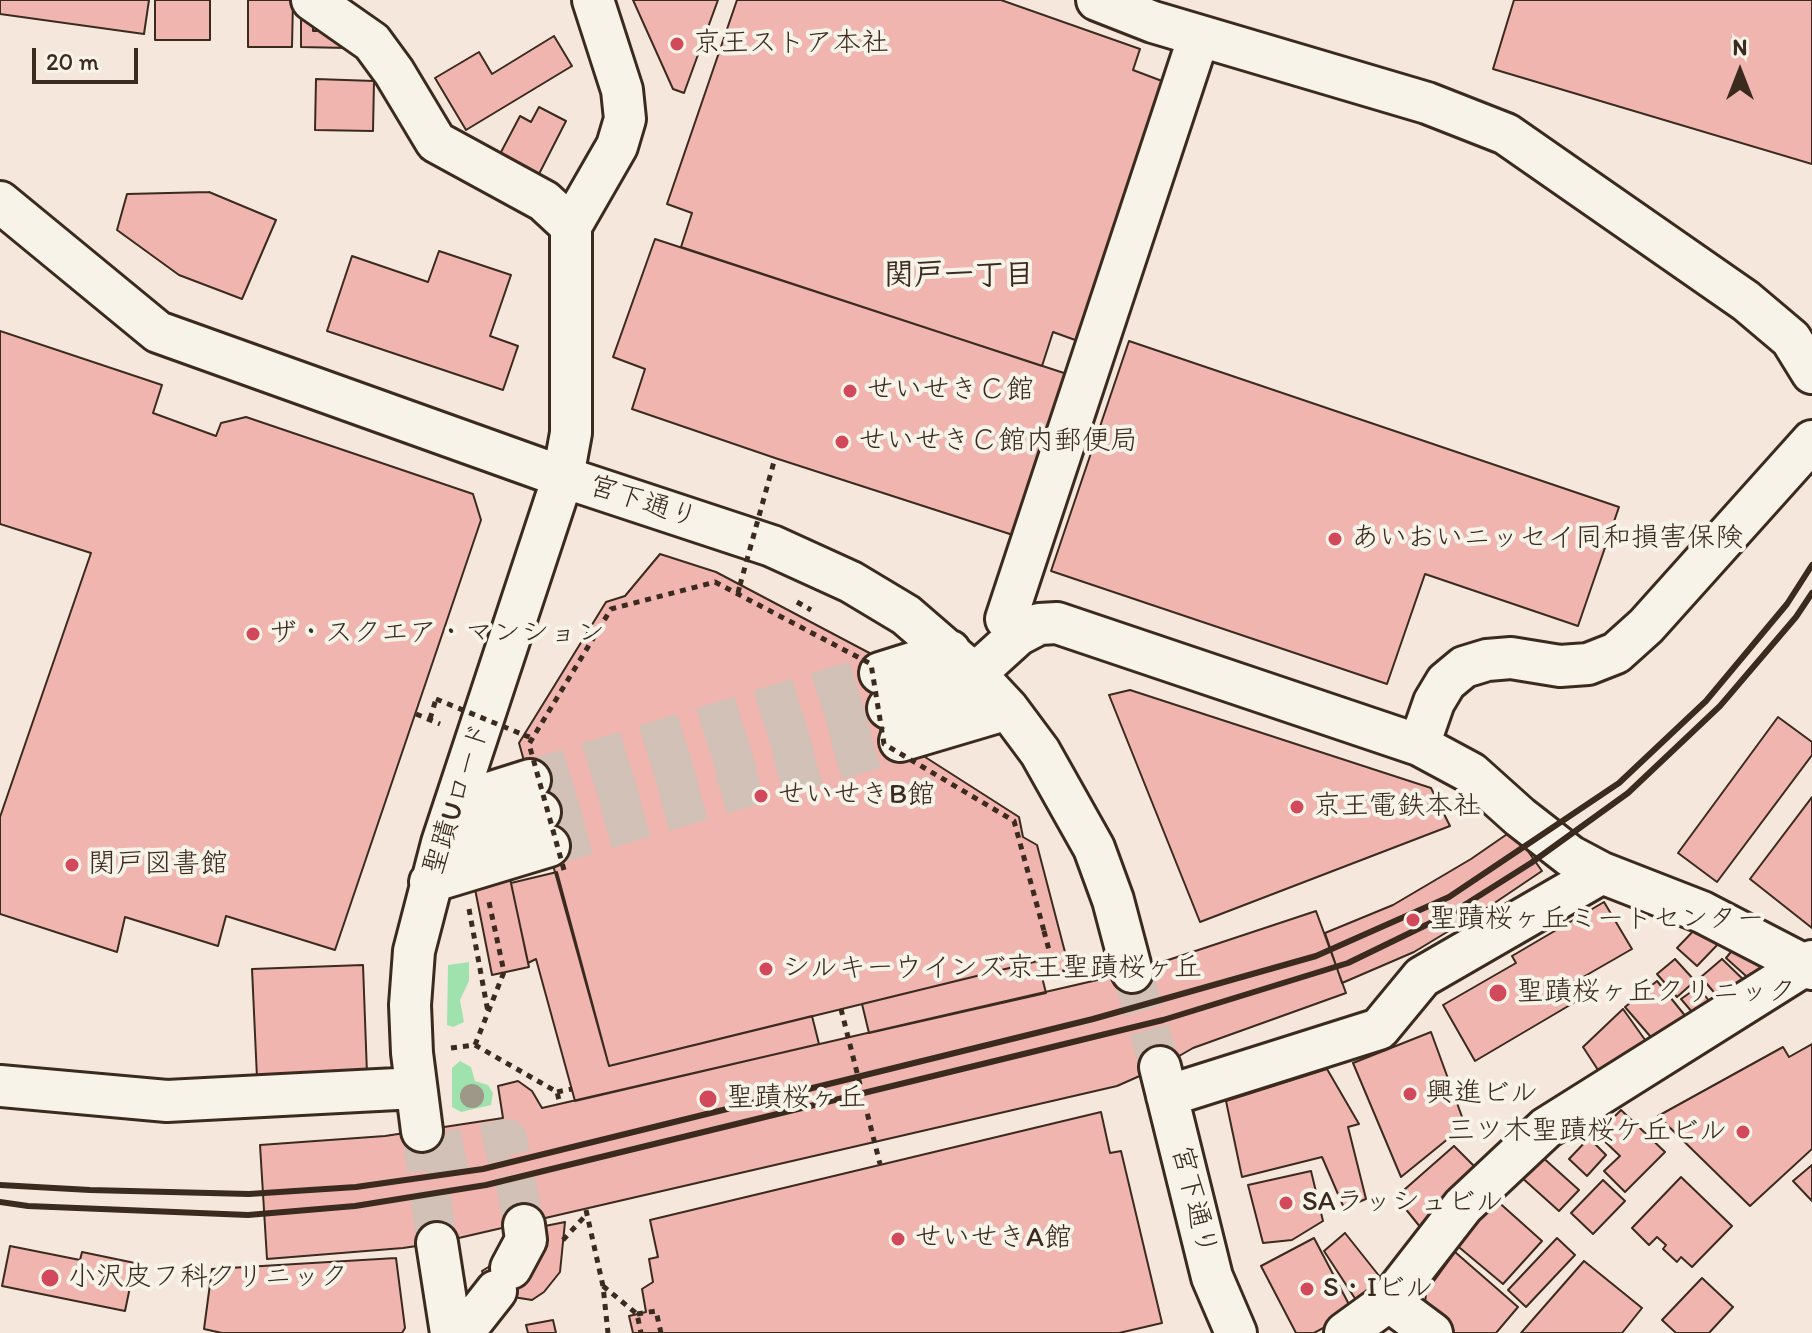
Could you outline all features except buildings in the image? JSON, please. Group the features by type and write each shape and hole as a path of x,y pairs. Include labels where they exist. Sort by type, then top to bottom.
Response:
{"street":[{"path":"312,0 372,42 436,142 544,201 571,226 617,146 625,119 622,90 593,0"},
{"path":"1097,0 1153,22 1427,103 1506,134 1746,301 1791,339 1812,373"},
{"path":"1006,619 1199,36"},
{"name":"宮下通り","path":"0,202 158,332 563,477 772,546 851,582 906,615 969,668 1008,709 1040,752 1094,848 1113,900 1132,972"},
{"name":"聖蹟Uロード","path":"422,1131 410,1005 414,951 442,843 563,477 571,433 571,226"},
{"path":"1419,745 1434,702 1446,682 1464,667 1487,660 1511,658 1560,666 1588,664 1616,653 1646,626 1812,441"},
{"path":"1008,709 889,707 969,668 1039,624 1057,623 1419,745 1471,773 1570,856 1602,873 1702,912 1810,965"},
{"path":"457,803 546,827"},
{"path":"442,843 546,827"},
{"path":"430,882 546,827"},
{"name":"宮下通り","path":"1236,1333 1212,1277 1163,1081 1379,1029 1422,977 1602,873"},
{"path":"1345,1333 1389,1301 1463,1206 1546,1128 1810,965"},
{"path":"0,1086 167,1101 416,1088"},
{"path":"437,1243 450,1328 474,1319 503,1280 526,1240 524,1225"},
{"path":"1389,1301 1432,1333"}],"path":[{"path":"738,593 775,458"},
{"path":"546,827 529,744 611,609 715,582 871,664 884,744 1014,821 1054,969 1063,973 1088,967"},
{"path":"430,719 436,699 532,738"},
{"path":"416,714 441,723"},
{"path":"475,1045 504,972 489,902 501,898"},
{"path":"470,899 468,915 488,1012"},
{"path":"841,1009 880,1164"},
{"path":"451,1048 475,1045 557,1092 572,1089"},
{"path":"557,1092 560,1104"},
{"path":"586,1210 603,1286 608,1333"},
{"path":"603,1286 637,1314 641,1333"},
{"path":"637,1314 656,1311 661,1333"}],"green space":[{"path":"469,962 469,981 460,1000 464,1022 453,1027 447,1025 448,965"},
{"path":"460,1061 471,1067 475,1081 488,1085 493,1093 491,1105 461,1112 452,1107 452,1068"}],"tunnel":[{"path":"530,780 880,673"},
{"path":"540,812 888,708"},
{"path":"549,846 900,741"},
{"path":"1132,972 1160,1067"},
{"path":"422,1131 437,1243"},
{"path":"425,1156 507,1139 524,1225"}],"railway":[{"path":"0,1185 249,1194 356,1187 483,1169 1093,1019 1316,956 1449,897 1619,783 1706,701 1787,604 1812,565"},
{"path":"0,1202 28,1206 248,1215 355,1206 486,1185 1163,1020 1348,963 1455,911 1531,863 1628,793 1720,706 1796,617 1812,593"}],"place":[{"name":"京王ストア本社","path":"677,44"},
{"name":"せいせきＣ館","path":"850,391"},
{"name":"せいせきＣ館内郵便局","path":"842,442"},
{"name":"あいおいニッセイ同和損害保険","path":"1335,539"},
{"name":"ザ・スクエア・マンション","path":"253,634"},
{"name":"せいせきB館","path":"761,796"},
{"name":"京王電鉄本社","path":"1297,807"},
{"name":"関戸図書館","path":"72,865"},
{"name":"聖蹟桜ヶ丘ミートセンター","path":"1413,920"},
{"name":"シルキーウインズ京王聖蹟桜ヶ丘","path":"766,969"},
{"name":"聖蹟桜ヶ丘クリニック","path":"1498,993"},
{"name":"興進ビル","path":"1410,1094"},
{"name":"聖蹟桜ヶ丘","path":"708,1099"},
{"name":"三ツ木聖蹟桜ケ丘ビル","path":"1743,1132"},
{"name":"SAラッシュビル","path":"1286,1203"},
{"name":"せいせきA館","path":"898,1239"},
{"name":"小沢皮フ科クリニック","path":"50,1278"},
{"name":"S・Iビル","path":"1307,1289"}],"district":[{"name":"関戸一丁目","path":"959,276"}]}
